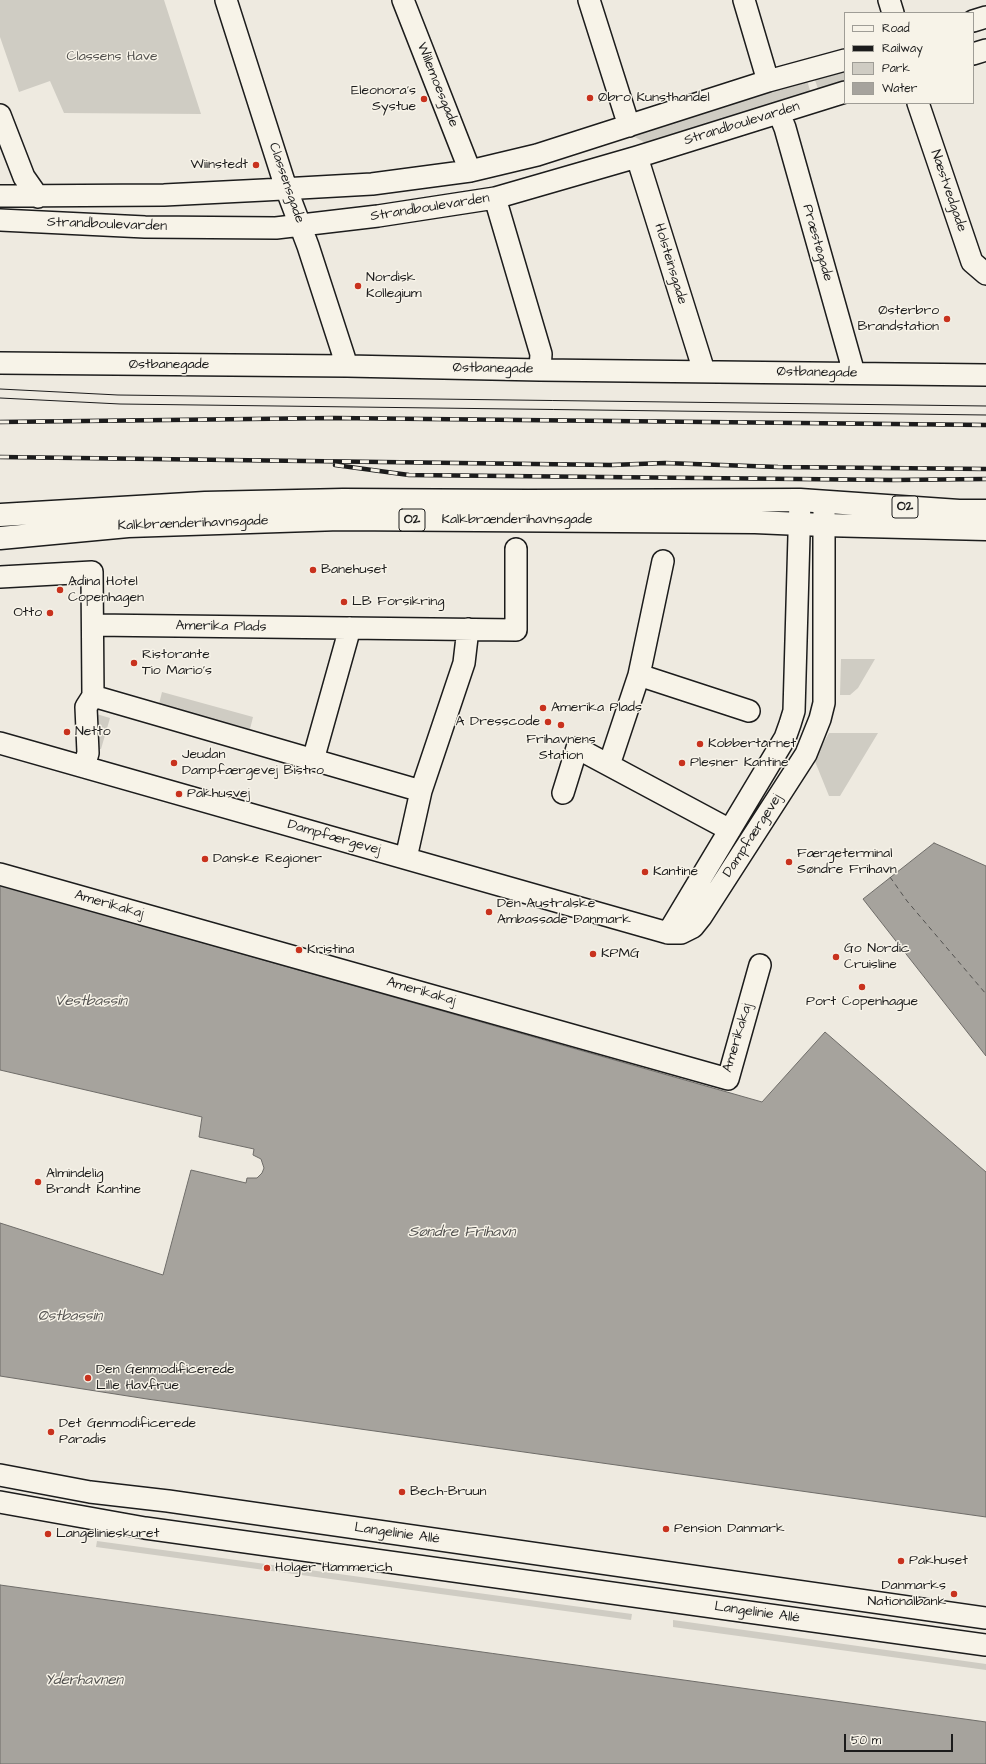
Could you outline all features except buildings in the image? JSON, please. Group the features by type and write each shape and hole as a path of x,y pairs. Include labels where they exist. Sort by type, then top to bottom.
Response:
{"main road":[{"name":"Kalkbrænderihavnsgade","path":"0,515 205,503 336,500 800,500 959,511 986,511"},
{"name":"Kalkbrænderihavnsgade","path":"0,538 128,526 340,519 755,522 986,529"}],"street":[{"name":"Classensgade","path":"226,0 286,188 301,226 347,366"},
{"name":"Willemoesgade","path":"403,0 470,171"},
{"path":"589,0 629,126"},
{"path":"744,0 768,81"},
{"path":"889,0 892,12"},
{"path":"974,21 986,17"},
{"path":"974,54 986,50"},
{"name":"Strandboulevarden","path":"21,192 164,195 372,184 470,171 537,156 768,81 844,60"},
{"name":"Strandboulevarden","path":"0,220 144,227 276,228 301,226 495,198 637,157 844,92"},
{"name":"Næstvedgade","path":"918,104 972,262 986,274"},
{"name":"Præstøgade","path":"779,113 785,128 854,373"},
{"path":"0,115 21,192"},
{"name":"Holsteinsgade","path":"637,157 704,372"},
{"path":"495,198 541,354 540,370"},
{"name":"Østbanegade","path":"0,363 347,366 540,370 986,375"},
{"name":"Dampfærgevej","path":"800,500 797,610 804,632 811,706"},
{"name":"Dampfærgevej","path":"0,743 674,933 692,927 701,917 806,754 811,706 824,525 824,501"},
{"name":"Amerika Plads","path":"93,625 516,630 516,549"},
{"path":"609,765 639,675 663,561"},
{"path":"0,577 92,572 93,696 86,707 88,753 84,767"},
{"path":"313,760 350,628"},
{"path":"406,858 422,791 464,663 468,629"},
{"path":"639,675 749,711"},
{"path":"93,696 422,791"},
{"name":"Dampfærgevej","path":"674,933 730,830 784,738 794,711 811,706"},
{"path":"562,793 577,748 730,830"},
{"name":"Amerikakaj","path":"0,874 728,1079 760,965"},
{"name":"Langelinie Allé","path":"0,1475 90,1492 168,1501 986,1618"},
{"path":"86,1518 90,1492"},
{"name":"Langelinie Allé","path":"0,1502 145,1528 986,1645"},
{"path":"259,1544 263,1515"},
{"path":"528,1581 532,1554"}],"green space":[{"name":"Classens Have","path":"0,0 164,0 201,114 64,113 50,81 19,92 0,37"},
{"path":"844,64 844,87 820,95 813,74"},
{"path":"806,77 812,97 653,147 633,136 631,130"},
{"path":"841,659 875,659 858,688 850,695 840,695"},
{"path":"162,692 253,717 250,729 159,704"},
{"path":"93,713 110,718 101,749 96,749"},
{"path":"829,733 878,733 840,796 829,796 814,759"},
{"path":"97,1541 632,1614 631,1620 96,1547"},
{"path":"673,1620 986,1664 986,1670 673,1627"}],"water":[{"path":"934,843 986,866 986,1056 863,899"},
{"name":"Søndre Frihavn","path":"0,885 762,1102 825,1032 986,1172 986,1517 147,1399 0,1376 0,1223 163,1275 191,1170 246,1183 247,1178 257,1178 262,1173 264,1168 261,1159 253,1155 254,1149 199,1137 202,1117 0,1070"},
{"name":"Yderhavnen","path":"0,1585 986,1722 986,1764 0,1764"}],"ferry route":[{"path":"890,877 907,901 986,994"}],"tram line":[{"path":"0,389 118,395 986,406"},
{"path":"0,398 120,404 986,415"}],"railway":[{"path":"0,422 334,418 986,425"},
{"path":"0,457 611,465 665,463 778,467 986,469"},
{"path":"335,465 409,475 893,480 986,479"}],"place":[{"name":"Øbro Kunsthandel","path":"590,98"},
{"name":"Eleonora's Systue","path":"424,99"},
{"name":"Wiinstedt","path":"256,165"},
{"name":"Nordisk Kollegium","path":"358,286"},
{"name":"Østerbro Brandstation","path":"947,319"},
{"name":"Banehuset","path":"313,570"},
{"name":"Adina Hotel Copenhagen","path":"60,590"},
{"name":"LB Forsikring","path":"344,602"},
{"name":"Otto","path":"50,613"},
{"name":"Ristorante Tio Mario's","path":"134,663"},
{"name":"Amerika Plads","path":"543,708"},
{"name":"A Dresscode","path":"548,722"},
{"name":"Frihavnens Station","path":"561,725"},
{"name":"Netto","path":"67,732"},
{"name":"Kobbertårnet","path":"700,744"},
{"name":"Jeudan Dampfærgevej Bistro","path":"174,763"},
{"name":"Plesner Kantine","path":"682,763"},
{"name":"Pakhusvej","path":"179,794"},
{"name":"Danske Regioner","path":"205,859"},
{"name":"Færgeterminal Søndre Frihavn","path":"789,862"},
{"name":"Kantine","path":"645,872"},
{"name":"Den Australske Ambassade Danmark","path":"489,912"},
{"name":"Kristina","path":"299,950"},
{"name":"KPMG","path":"593,954"},
{"name":"Go Nordic Cruisline","path":"836,957"},
{"name":"Port Copenhague","path":"862,987"},
{"name":"Almindelig Brandt Kantine","path":"38,1182"},
{"name":"Den Genmodificerede Lille Havfrue","path":"88,1378"},
{"name":"Det Genmodificerede Paradis","path":"51,1432"},
{"name":"Bech-Bruun","path":"402,1492"},
{"name":"Pension Danmark","path":"666,1529"},
{"name":"Langelinieskuret","path":"48,1534"},
{"name":"Pakhuset","path":"901,1561"},
{"name":"Holger Hammerich","path":"267,1568"},
{"name":"Danmarks Nationalbank","path":"954,1594"}],"water label":[{"name":"Vestbassin","path":"91,1002"},
{"name":"Østbassin","path":"70,1317"}]}
